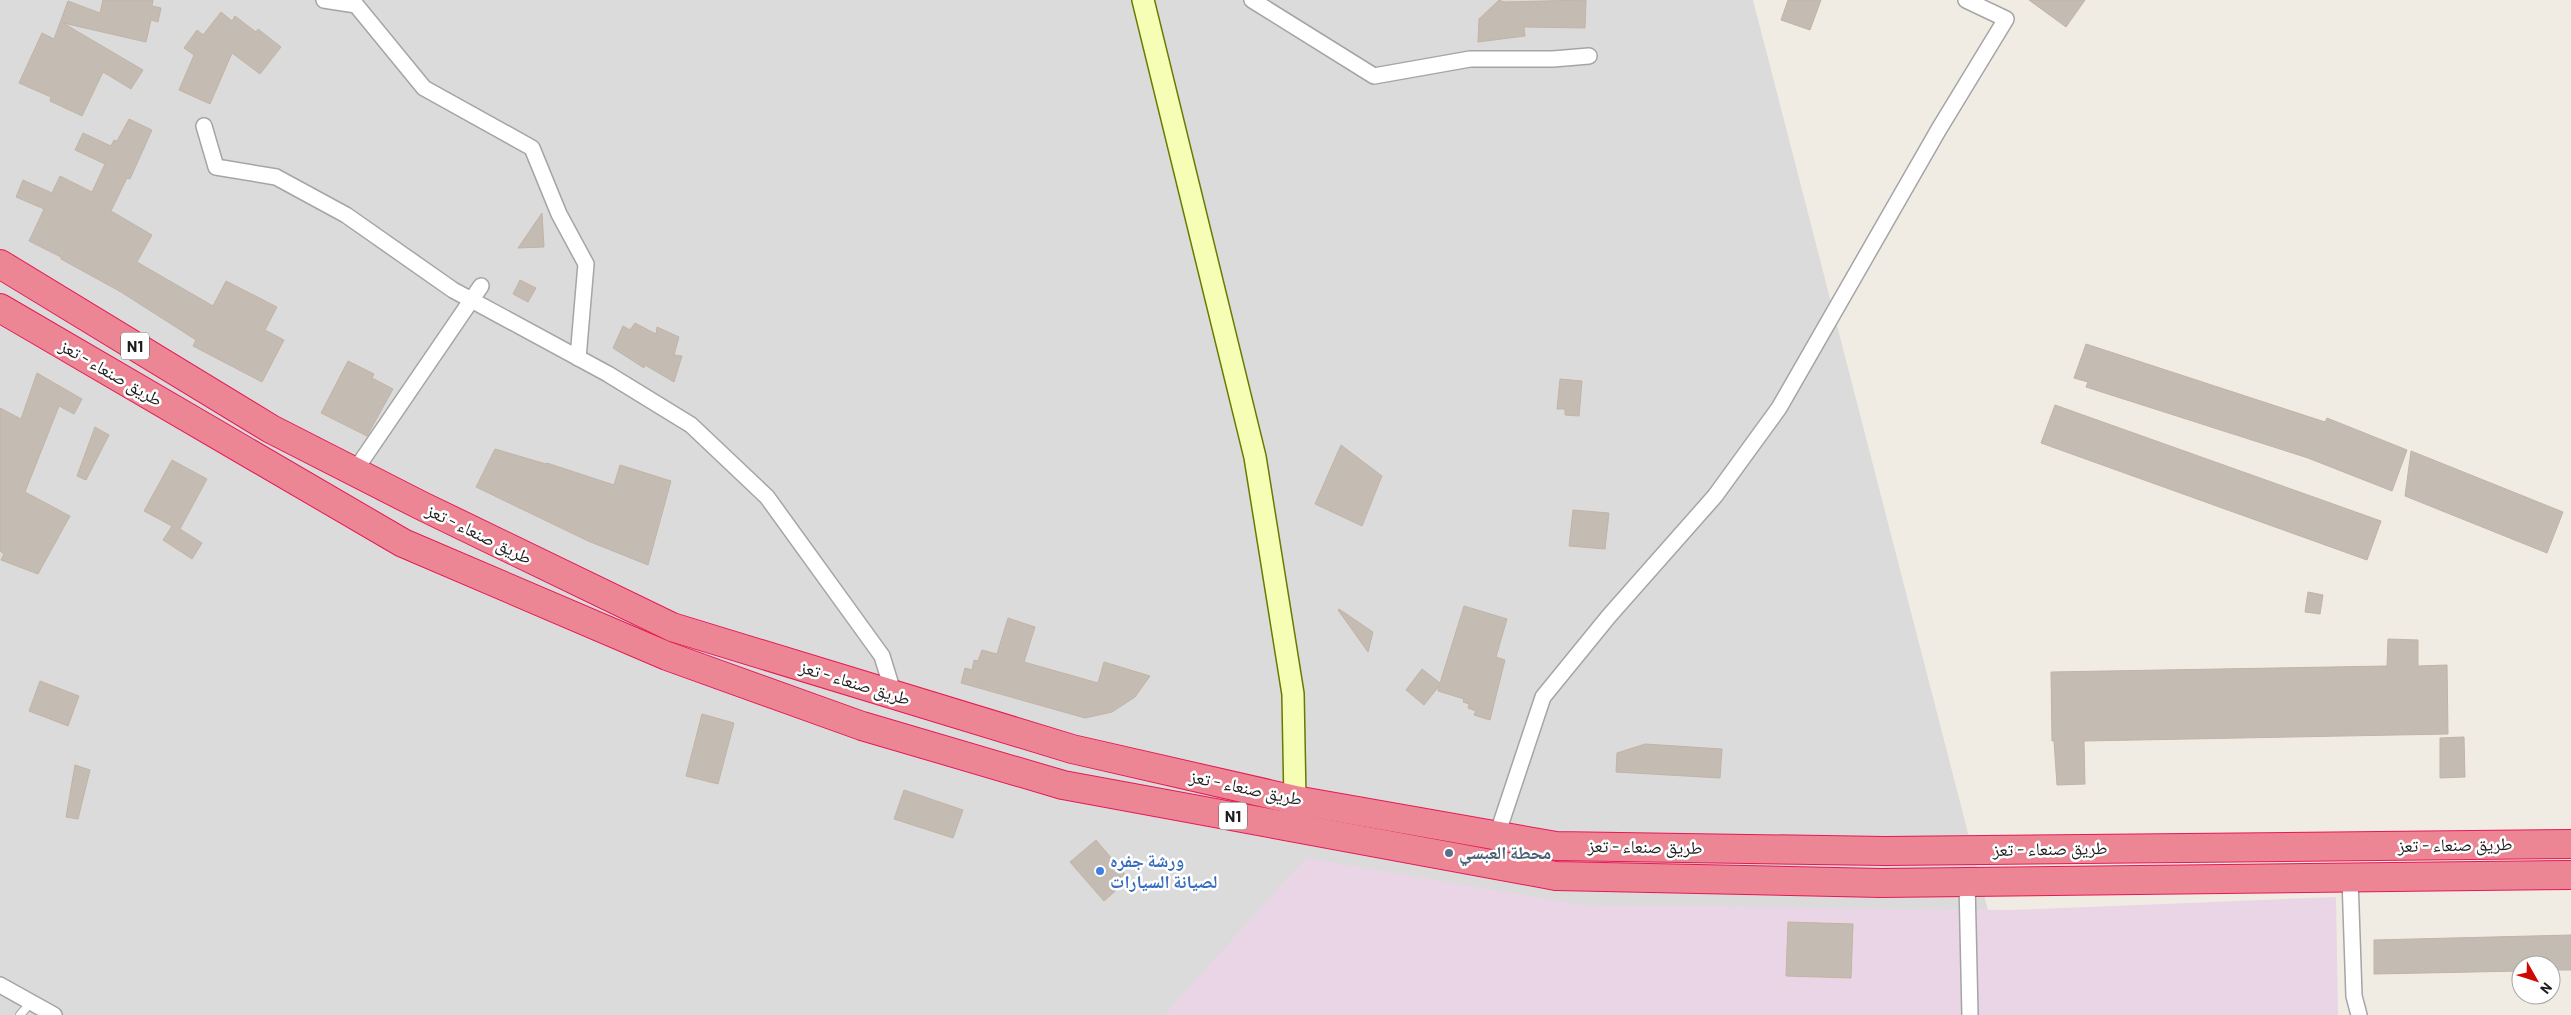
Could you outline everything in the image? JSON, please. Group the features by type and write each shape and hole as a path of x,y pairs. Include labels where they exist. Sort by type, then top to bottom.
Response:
{"highway":[{"name":"طريق صنعاء - تعز","path":"0,264 271,429 354,472 672,627 1072,749 1295,800 1556,846 1886,851 2571,844"},
{"name":"طريق صنعاء - تعز","path":"0,308 403,543 667,656 862,726 1063,785 1556,876 1967,882 2571,875"}],"street":[{"path":"324,0 356,5 424,88 532,148 559,214 586,264 578,358"},
{"path":"1143,0 1255,457 1293,694 1295,800"},
{"path":"1252,0 1374,76 1470,59 1553,59 1589,56"},
{"path":"1498,835 1542,698 1609,616 1715,496 1779,408 1939,129 2006,19 1966,0"},
{"path":"204,126 216,167 276,177 346,215 453,290 578,358 691,425 767,497 882,656 894,695"},
{"path":"354,472 481,286"},
{"path":"2350,878 2354,996 2359,1015"},
{"path":"1967,882 1970,1015"},
{"path":"0,985 54,1015"}],"lane":[{"path":"20,1015 31,1002"}],"shaded area":[{"path":"0,0 1753,0 2015,1015 0,1015"},
{"path":"1306,858 1583,905 2011,910 2336,897 2338,1015 1164,1015"}],"building":[{"path":"103,0 153,0 152,6 161,8 158,22 151,20 146,42 63,23 143,70 131,89 103,72 82,116 50,101 51,97 19,83 42,33 54,39 68,1 100,13"},
{"path":"1499,0 1504,2 1586,0 1585,28 1524,27 1525,36 1478,42 1479,19"},
{"path":"1788,0 1821,0 1810,30 1781,20"},
{"path":"2029,0 2085,0 2066,27"},
{"path":"221,12 232,21 235,16 256,32 258,29 281,47 260,74 232,53 210,104 179,90 194,55 184,48 197,30 203,35"},
{"path":"129,119 152,130 130,179 127,178 111,211 152,235 137,262 213,306 226,281 277,307 265,330 284,340 262,382 193,346 196,340 121,292 61,259 61,257 29,241 44,209 16,197 23,180 52,193 60,176 92,192 105,164 75,150 83,133 111,146 114,140 117,141"},
{"path":"542,213 544,247 518,248"},
{"path":"520,280 536,288 528,302 513,294"},
{"path":"635,323 656,334 657,327 679,337 674,355 682,356 674,382 645,365 644,368 613,348 623,326 630,330"},
{"path":"2086,344 2325,422 2327,418 2407,450 2392,491 2308,458 2086,387 2088,382 2074,378"},
{"path":"348,361 374,374 372,378 393,389 367,436 321,413"},
{"path":"37,373 82,399 74,414 59,406 25,492 70,516 38,574 1,560 4,554 0,551 0,408 21,419"},
{"path":"1560,379 1582,381 1579,416 1565,415 1565,409 1557,409"},
{"path":"2055,405 2381,521 2367,560 2041,443"},
{"path":"95,427 109,435 86,480 77,476"},
{"path":"1341,445 1382,476 1362,526 1315,504"},
{"path":"495,449 547,463 614,485 620,465 671,481 648,565 588,541 476,487"},
{"path":"2411,451 2563,512 2547,553 2405,496"},
{"path":"172,460 207,479 180,529 202,543 192,559 163,540 172,526 144,511"},
{"path":"1573,510 1609,513 1605,549 1569,546"},
{"path":"2308,592 2323,595 2320,614 2305,612"},
{"path":"1464,606 1507,619 1496,657 1505,660 1490,720 1474,715 1476,711 1468,708 1469,704 1463,702 1464,699 1438,691 1439,686 1424,705 1406,690 1422,669 1440,683"},
{"path":"1338,610 1373,632 1368,652"},
{"path":"1008,618 1035,627 1024,662 1098,683 1104,662 1150,676 1135,697 1112,712 1085,718 961,683 965,668 972,670 974,660 978,661 982,650 997,654"},
{"path":"2388,639 2418,640 2418,666 2447,665 2448,734 2084,741 2085,784 2057,785 2054,741 2052,741 2051,672 2387,666"},
{"path":"40,681 79,696 68,726 29,711"},
{"path":"702,714 734,723 718,784 686,776"},
{"path":"2464,737 2465,777 2440,778 2440,738"},
{"path":"1645,744 1722,749 1720,778 1616,772 1617,753"},
{"path":"75,765 90,770 78,819 66,817"},
{"path":"904,790 963,810 953,838 894,819"},
{"name":"ورشة جفره لصيانة السيارات","path":"1096,840 1129,879 1104,901 1070,862"},
{"path":"1788,922 1853,924 1851,978 1786,976"},
{"path":"2571,935 2571,970 2561,970 2561,955 2511,955 2511,971 2374,974 2374,940"}],"place":[{"name":"محطة العبسي","path":"1449,853"},
{"name":"ورشة جفره لصيانة السيارات","path":"1100,871"}]}
